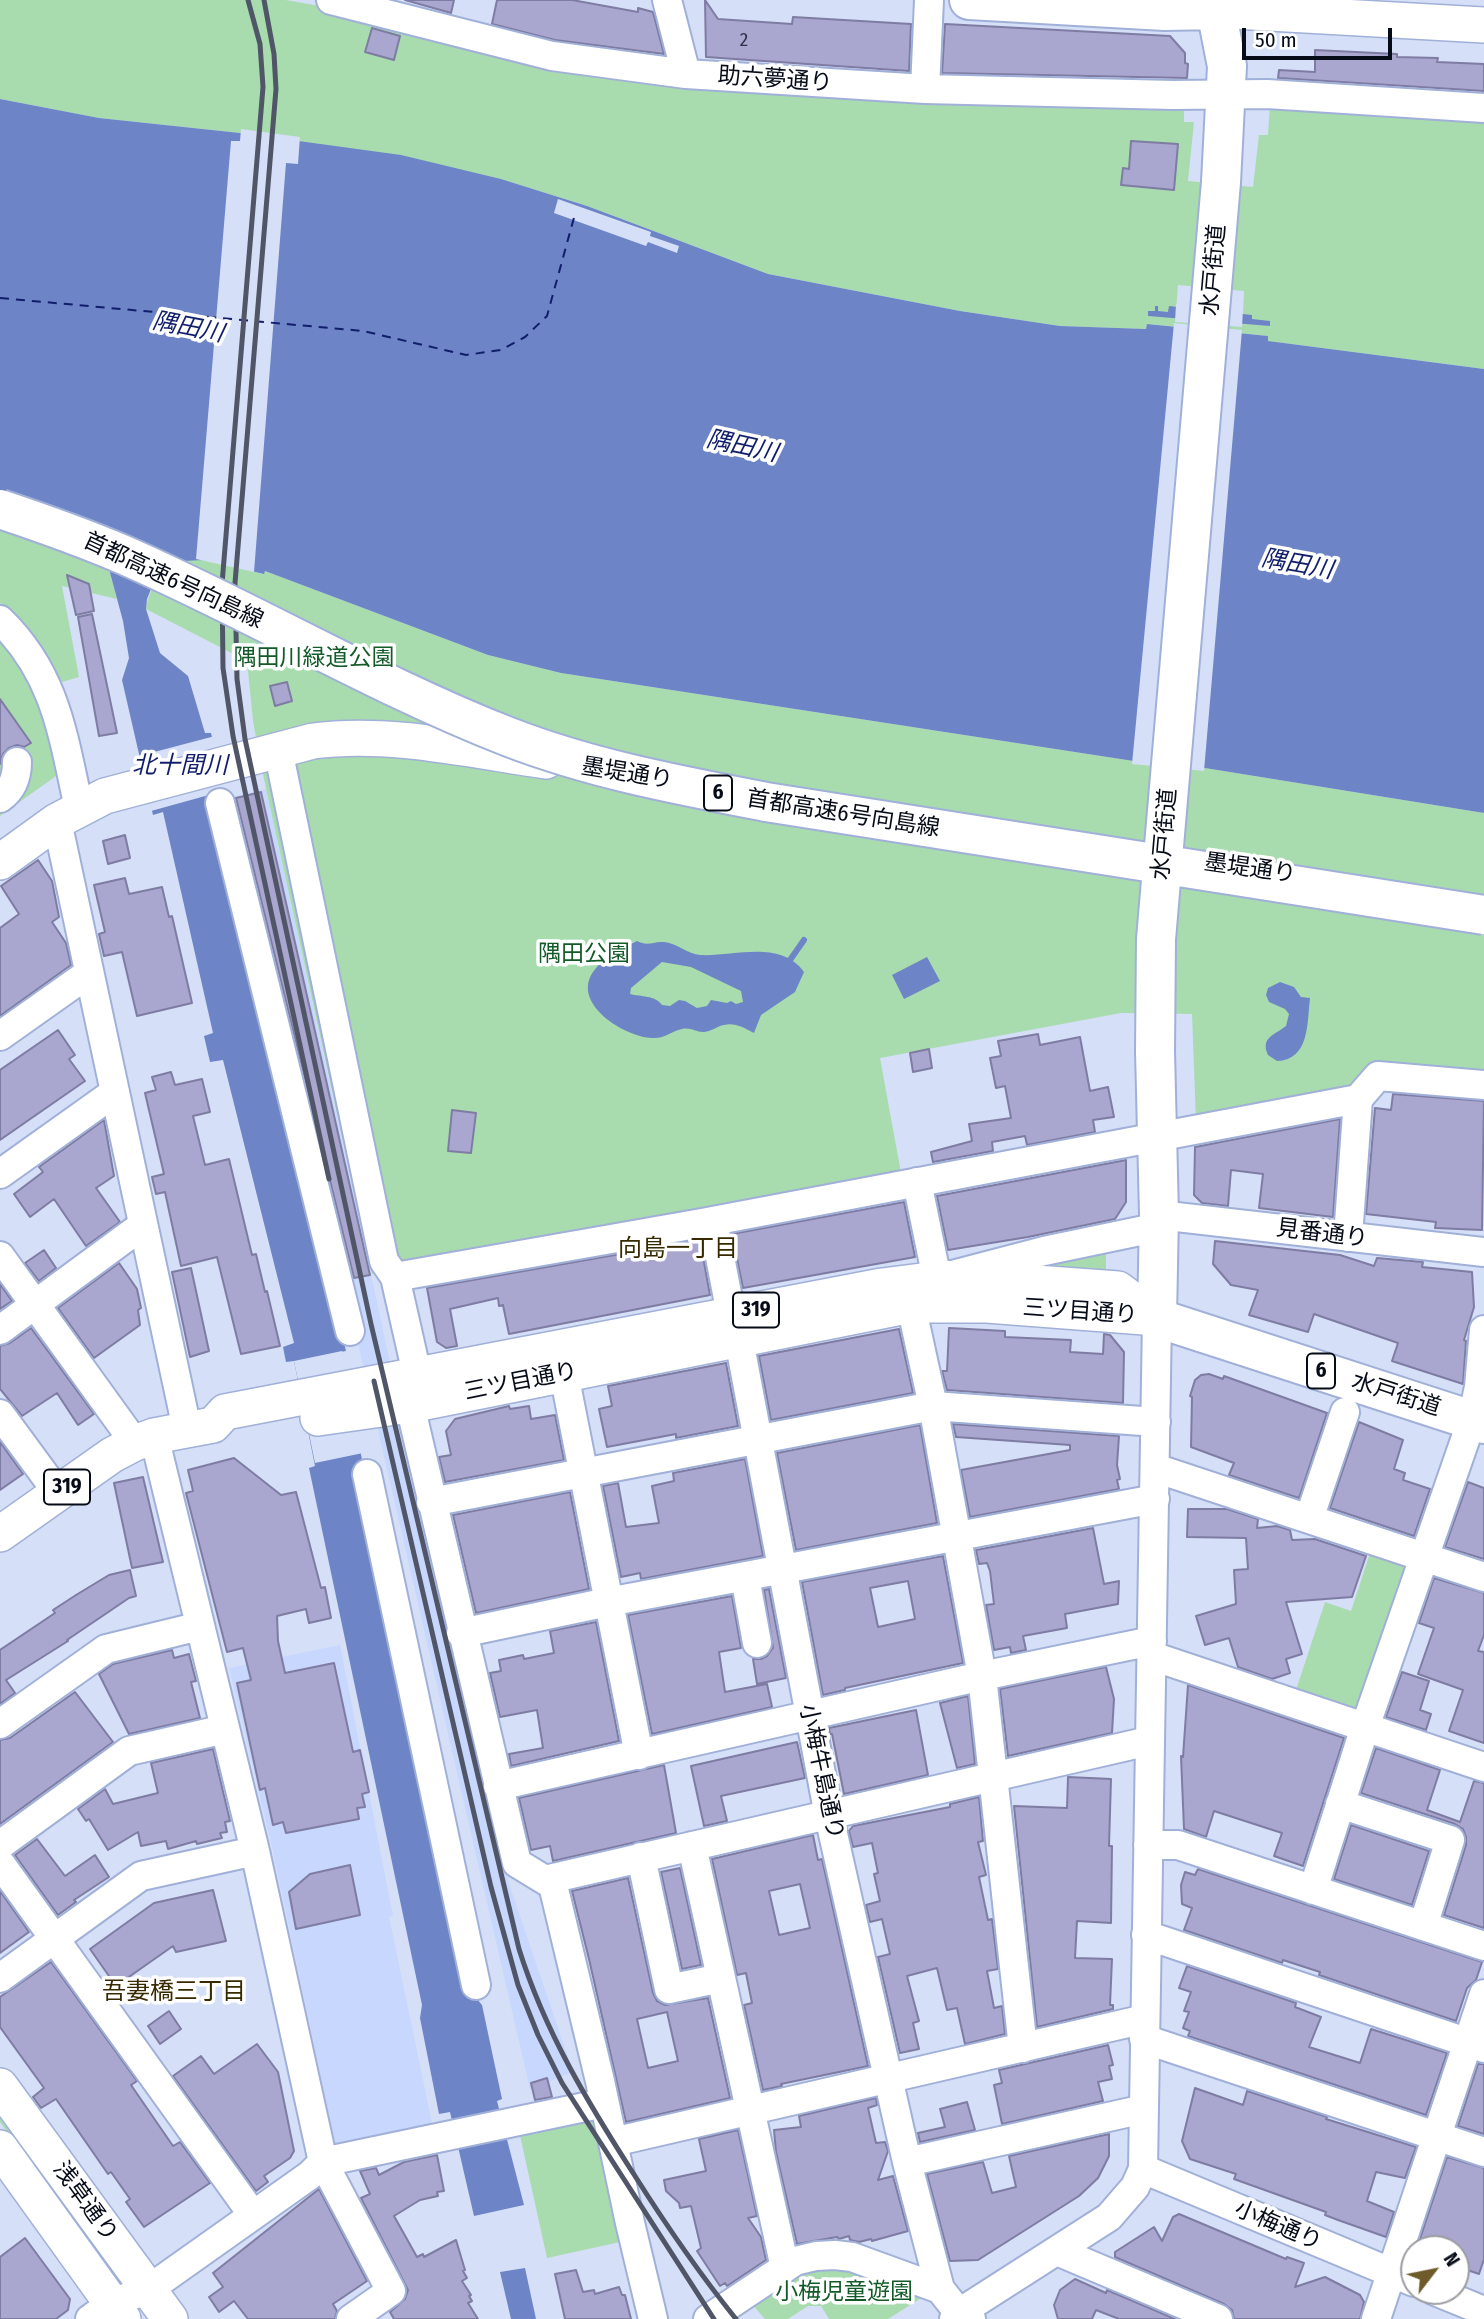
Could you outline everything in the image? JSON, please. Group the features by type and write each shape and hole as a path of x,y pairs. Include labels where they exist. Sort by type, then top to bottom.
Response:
{"highway":[{"path":"969,0 1164,11 1214,5"},
{"name":"水戸街道","path":"1214,5 1227,66 1221,183 1156,939 1155,1051 1159,1221 1157,1318 1478,1422"},
{"name":"首都高速6号向島線","path":"0,509 125,555 438,708 510,738 586,763 656,781 766,802 1484,915"},
{"name":"首都高速6号向島線","path":"0,536 52,553 127,584 427,730 505,763 580,788 650,805 761,826 1484,940"}],"main road":[{"path":"1214,5 1253,0 1303,15"},
{"path":"1214,5 1329,18 1484,25"},
{"name":"墨堤通り","path":"0,862 68,815 104,796 313,741 344,737 382,738 1230,866 1484,900"},
{"name":"三ツ目通り","path":"414,1389 564,1374 882,1286 937,1279 967,1278 1118,1289 1157,1318"},
{"name":"三ツ目通り","path":"172,1433 229,1435 304,1409 735,1327 911,1305 987,1305 1157,1318"},
{"name":"319","path":"0,1534 112,1455 172,1433"},
{"name":"浅草通り","path":"0,2086 170,2319"},
{"name":"浅草通り","path":"0,2148 108,2314"}],"street":[{"name":"助六夢通り","path":"335,0 552,56 686,74 925,89 1173,95 1267,94 1484,108"},
{"path":"667,0 686,74"},
{"path":"925,89 929,0"},
{"path":"0,620 33,659 55,704 89,973 143,1225 200,1626 255,1851 323,2162 391,2291 351,2319"},
{"path":"278,750 384,1261 395,1278 431,1502 461,1633 517,1863 553,1885 653,2319"},
{"path":"0,798 14,783 17,761"},
{"path":"220,803 349,1331"},
{"path":"0,1036 89,973"},
{"path":"1348,1237 1358,1100 1378,1076 1484,1085"},
{"path":"0,1174 116,1092"},
{"path":"395,1278 1358,1100"},
{"path":"917,1182 937,1279"},
{"name":"小梅牛島通り","path":"713,1221 829,1816 932,2263 940,2289 956,2318"},
{"name":"見番通り","path":"937,1279 1159,1221 1484,1252"},
{"path":"0,1330 143,1225"},
{"path":"0,1256 35,1305 172,1433"},
{"path":"911,1305 933,1406 982,1676 1023,2048"},
{"path":"956,2318 1118,2208 1135,2187 1143,2169 1157,1318"},
{"path":"1312,1890 1365,1727 1425,1558 1478,1422 1484,1330"},
{"path":"564,1374 639,1755"},
{"path":"431,1502 933,1406 1156,1422"},
{"path":"1309,1519 1345,1412"},
{"path":"0,1414 58,1493"},
{"path":"1155,1468 1484,1577"},
{"path":"367,1474 476,1985"},
{"path":"461,1633 608,1602 1155,1499"},
{"path":"745,1577 757,1643"},
{"path":"0,1724 106,1649 200,1626"},
{"path":"498,1786 982,1676 1152,1648 1365,1727 1484,1767"},
{"path":"0,1845 130,1751 225,1729"},
{"path":"545,1880 1149,1741"},
{"path":"1340,1804 1450,1840 1423,1926"},
{"path":"1147,1845 1178,1845 1484,1946"},
{"path":"692,1846 785,2267"},
{"path":"0,1978 141,1876 255,1851"},
{"path":"641,1857 668,1989 721,1978"},
{"path":"0,1863 253,2215"},
{"path":"1146,1935 1476,2045"},
{"path":"1412,2235 1436,2136 1476,2045 1484,1994"},
{"path":"612,2142 1023,2048 1144,2029 1484,2152"},
{"path":"108,2314 149,2289 310,2175 323,2162 604,2103"},
{"path":"907,2162 1144,2109"},
{"name":"小梅通り","path":"1143,2169 1400,2277"},
{"path":"1057,2251 1218,2319"},
{"path":"708,2319 795,2261 817,2256 852,2258 940,2289"},
{"path":"1376,2319 1400,2281"}],"shaded area":[{"path":"266,789 386,1344 508,1881 573,2072 530,2089 232,797"},
{"path":"340,1645 393,1916 389,1917 433,2128 336,2148 272,1847 229,1668"}],"green space":[{"path":"0,0 286,0 354,12 568,67 1184,103 1184,122 1194,122 1188,181 1253,187 1259,135 1268,135 1270,104 1484,114 1484,369 1267,341 1267,336 1148,324 1146,329 1060,326 960,311 768,274 587,206 501,179 401,156 240,133 99,118 0,99","holes":["1178,285 1244,291 1243,314 1176,311"]},
{"path":"0,493 109,569 117,599 62,586 79,677 62,682 33,634 0,603"},
{"name":"隅田公園","path":"192,559 263,574 265,571 488,655 561,673 1140,762 1205,768 1484,813 1484,1074 1345,1093 1196,1122 1192,1014 1121,1013 880,1058 901,1173 372,1274 262,770 253,721 247,661 146,609 151,591 161,576 174,565"},
{"path":"0,641 29,679 41,708 57,768 56,776 0,816"},
{"path":"1106,1247 1106,1271 1036,1267"},
{"path":"1371,1550 1411,1563 1360,1715 1295,1693 1325,1602 1351,1611"},
{"path":"0,2113 113,2270 109,2273 0,2122"},
{"path":"587,2116 594,2120 620,2242 547,2258 519,2131"},
{"name":"小梅児童遊園","path":"843,2266 926,2295 888,2319 829,2319 821,2306 808,2306 788,2319 765,2319 750,2302 796,2272"}],"water":[{"path":"0,99 99,118 240,133 401,155 501,179 587,206 768,274 960,311 1060,326 1146,329 1147,324 1268,336 1268,341 1484,369 1484,813 1205,768 1140,762 561,673 488,655 265,571 264,574 204,560 183,561 172,566 153,584 146,609 160,653 188,676 205,733 211,733 288,1124 346,1351 340,1352 471,1992 482,2005 502,2099 497,2101 524,2205 474,2216 450,2112 439,2114 420,2018 422,2005 309,1468 315,1466 294,1361 286,1362 283,1347 294,1343 223,1060 210,1062 204,1036 213,1033 163,812 153,815 122,680 129,658 123,621 109,569 0,493"},
{"path":"1155,306 1158,306 1158,311 1168,312 1169,306 1252,315 1252,319 1270,321 1270,326 1148,316 1148,311 1155,311"},
{"path":"637,941 647,944 673,944 700,955 769,953 794,962 804,972 795,992 761,1015 754,1033 728,1024 706,1032 682,1029 661,1037 641,1036 628,1032 604,1017 589,996 588,984 597,966","holes":["662,962 691,967 741,991 743,1002 736,1004 731,1001 727,1003 711,1000 707,1006 697,1008 685,1001 679,1000 670,1006 662,1005 652,998 630,994 631,988"]},
{"path":"927,957 940,981 904,999 892,975"},
{"path":"1280,982 1294,987 1301,997 1310,998 1307,1028 1301,1047 1288,1059 1277,1061 1268,1055 1267,1040 1286,1026 1289,1014 1285,1009 1269,1002 1266,995 1268,988"},
{"path":"525,2268 536,2319 511,2319 500,2272"}],"pier":[{"path":"241,129 300,137 298,164 286,163 254,572 196,559 231,141 240,141"},
{"path":"558,199 651,232 650,236 679,246 677,253 648,242 646,246 554,213"},
{"path":"1176,304 1243,310 1242,327 1175,322"},
{"path":"1174,323 1242,330 1204,771 1132,764"},
{"path":"215,736 227,790 151,811 139,756"},
{"path":"342,1351 363,1453 315,1463 294,1361"}],"building":[{"path":"405,0 454,0 451,13"},
{"path":"497,0 572,0 638,12 638,8 653,12 664,54 555,40 492,24"},
{"path":"705,0 718,19 792,24 793,17 911,24 909,71 706,57"},
{"path":"945,24 1170,36 1185,53 1185,63 1188,64 1187,78 942,73"},
{"path":"372,28 400,36 394,60 365,52"},
{"path":"1315,50 1397,54 1397,57 1438,58 1437,62 1484,64 1484,91 1278,78 1279,70 1315,72"},
{"path":"1131,141 1178,144 1174,190 1121,185 1123,168 1129,169"},
{"path":"67,575 89,584 94,611 76,615"},
{"path":"92,614 117,733 99,736 78,617"},
{"path":"287,682 292,701 275,706 270,686"},
{"path":"0,699 31,743 24,747 17,745 9,748 3,754 0,764"},
{"path":"261,792 370,1275 354,1278 236,798"},
{"path":"125,835 130,858 108,864 103,841"},
{"path":"38,860 52,881 59,917 52,922 66,943 71,965 0,1016 0,928 19,914 1,886"},
{"path":"125,878 129,894 162,887 169,917 172,916 192,1003 137,1016 122,952 104,956 99,934 105,932 94,885"},
{"path":"58,1030 75,1055 69,1059 85,1081 0,1140 0,1070"},
{"path":"1038,1034 1040,1045 1080,1037 1090,1091 1108,1087 1114,1117 1093,1120 1095,1132 1027,1145 1025,1136 992,1142 993,1151 933,1162 931,1152 972,1141 969,1124 1011,1118 1005,1086 996,1088 990,1058 1001,1056 998,1041"},
{"path":"929,1049 932,1068 913,1072 910,1053"},
{"path":"171,1072 175,1085 202,1079 210,1112 193,1116 205,1165 229,1159 252,1255 256,1254 280,1346 241,1354 217,1257 181,1266 165,1192 156,1194 152,1177 164,1174 145,1093 156,1090 152,1077"},
{"path":"1393,1094 1484,1101 1482,1230 1435,1228 1436,1222 1366,1214 1375,1108 1391,1110"},
{"path":"452,1110 476,1113 471,1153 448,1151"},
{"path":"1340,1119 1333,1217 1259,1208 1263,1174 1231,1170 1228,1206 1202,1203 1194,1195 1195,1147"},
{"path":"104,1120 114,1176 96,1188 120,1222 86,1246 54,1199 30,1217 14,1194 43,1172 39,1167"},
{"path":"1126,1160 1126,1202 1115,1219 948,1250 937,1196"},
{"path":"904,1202 915,1257 743,1288 732,1234"},
{"path":"700,1240 710,1295 509,1334 503,1305 499,1306 498,1298 450,1309 457,1346 446,1348 437,1342 427,1288"},
{"path":"1215,1241 1340,1255 1374,1266 1377,1258 1423,1262 1422,1267 1472,1272 1474,1307 1464,1340 1463,1384 1392,1361 1398,1343 1314,1314 1308,1332 1249,1315 1258,1290 1231,1285 1213,1264"},
{"path":"44,1250 56,1268 39,1281 25,1263"},
{"path":"119,1263 137,1289 141,1308 138,1310 140,1325 94,1358 58,1308"},
{"path":"191,1268 209,1351 190,1357 172,1272"},
{"path":"0,1284 12,1301 0,1309"},
{"path":"31,1328 94,1414 78,1425 57,1393 22,1416 0,1389 0,1346 10,1343"},
{"path":"949,1328 1005,1331 1005,1337 1071,1340 1070,1352 1103,1354 1104,1334 1110,1335 1124,1352 1123,1403 947,1390 942,1371 947,1371"},
{"path":"899,1329 913,1393 771,1420 759,1356"},
{"path":"726,1363 738,1426 607,1447 599,1409 612,1406 608,1386"},
{"path":"1209,1374 1223,1379 1224,1376 1327,1413 1299,1498 1229,1475 1234,1463 1191,1447 1190,1396 1195,1380 1201,1375"},
{"path":"509,1406 510,1409 529,1406 531,1419 555,1415 564,1460 445,1482 439,1457 451,1455 446,1431 455,1419"},
{"path":"1359,1422 1403,1440 1394,1469 1405,1473 1403,1480 1430,1489 1414,1536 1330,1508"},
{"path":"953,1424 1119,1436 1119,1489 970,1517 961,1470 1070,1450 1070,1445 956,1437"},
{"path":"920,1425 937,1523 796,1550 777,1453"},
{"path":"0,1442 23,1474 0,1490"},
{"path":"234,1458 281,1495 296,1492 321,1588 325,1587 331,1618 309,1623 306,1609 277,1616 278,1641 285,1673 334,1663 353,1752 360,1750 369,1792 362,1794 365,1807 357,1808 359,1819 286,1833 283,1822 273,1825 265,1788 260,1790 237,1683 251,1680 243,1648 227,1652 186,1493 193,1491 188,1470"},
{"path":"745,1459 763,1556 641,1579 640,1573 621,1577 603,1486 618,1483 626,1527 659,1523 652,1486 674,1481 673,1473"},
{"path":"143,1477 163,1562 132,1568 114,1483"},
{"path":"1468,1482 1484,1488 1484,1559 1445,1547"},
{"path":"570,1492 589,1589 476,1613 453,1515"},
{"path":"1188,1509 1227,1509 1258,1519 1257,1528 1277,1526 1290,1530 1292,1540 1315,1539 1366,1556 1352,1597 1286,1602 1302,1654 1286,1659 1290,1673 1272,1679 1238,1667 1229,1638 1205,1645 1196,1616 1236,1604 1234,1570 1248,1569 1246,1538 1187,1537"},
{"path":"1093,1528 1104,1584 1119,1581 1118,1604 1065,1614 1067,1628 1023,1636 1026,1650 1011,1653 1010,1647 994,1650 986,1605 994,1604 990,1571 987,1563 979,1564 976,1550"},
{"path":"943,1556 963,1663 823,1695 802,1582","holes":["908,1581 915,1619 878,1627 870,1588"]},
{"path":"130,1570 136,1596 129,1598 6,1680 15,1693 0,1704 0,1650 55,1613 53,1610 76,1595 109,1575"},
{"path":"1434,1578 1484,1593 1484,1635 1478,1651 1484,1652 1484,1743 1449,1731 1463,1690 1418,1674 1434,1628 1419,1623"},
{"path":"769,1589 786,1678 757,1684 753,1659 767,1656 773,1648 764,1590"},
{"path":"732,1596 741,1648 719,1652 725,1692 767,1684 772,1707 652,1734 628,1615"},
{"path":"596,1622 619,1741 511,1766 509,1754 543,1748 537,1710 500,1717 490,1673 501,1671 499,1660 523,1655 524,1659 554,1653 550,1631"},
{"path":"172,1650 174,1658 189,1654 196,1681 191,1682 200,1718 129,1734 99,1674 113,1664"},
{"path":"1106,1667 1114,1699 1112,1733 1008,1756 1000,1689"},
{"path":"1402,1672 1429,1681 1420,1710 1431,1714 1426,1730 1386,1717"},
{"path":"1188,1685 1344,1738 1303,1866 1274,1856 1282,1833 1214,1811 1206,1837 1184,1829 1181,1756 1183,1757"},
{"path":"75,1692 113,1742 0,1824 0,1740 10,1738"},
{"path":"968,1696 975,1764 957,1768 940,1703"},
{"path":"916,1710 928,1775 844,1794 829,1728"},
{"path":"797,1742 805,1778 721,1796 727,1821 704,1826 691,1766"},
{"path":"1376,1748 1440,1770 1427,1810 1460,1822 1474,1781 1484,1783 1484,1928 1444,1915 1466,1845 1463,1829 1361,1793"},
{"path":"213,1749 230,1821 225,1822 227,1832 220,1833 222,1838 197,1844 196,1841 168,1849 166,1841 141,1846 138,1832 108,1850 89,1819 86,1821 78,1809 105,1789 113,1804 158,1793 151,1763"},
{"path":"664,1765 676,1833 553,1861 550,1846 531,1850 519,1798"},
{"path":"1068,1777 1111,1779 1111,1923 1077,1921 1075,1958 1112,1959 1110,2005 1113,2005 1113,2009 1037,2027 1014,1806 1067,1808"},
{"path":"979,1797 983,1841 978,1842 986,1875 979,1877 988,1920 992,1919 998,1969 987,1971 994,2008 1002,2006 1005,2034 965,2044 957,2008 947,2010 937,1968 907,1976 919,2021 913,2023 919,2049 900,2053 878,1957 890,1954 882,1919 870,1922 866,1905 880,1901 874,1874 878,1873 872,1843 853,1847 849,1831 853,1826 950,1807 950,1804"},
{"path":"1351,1825 1429,1851 1412,1905 1334,1879"},
{"path":"813,1835 818,1860 822,1859 868,2066 763,2090 744,2005 752,2003 746,1973 737,1975 712,1859","holes":["800,1884 810,1928 779,1935 769,1891"]},
{"path":"37,1839 65,1876 95,1855 109,1877 74,1900 76,1902 58,1915 15,1855"},
{"path":"350,1865 360,1915 296,1929 289,1892 310,1874"},
{"path":"680,1868 701,1965 682,1969 661,1872"},
{"path":"1198,1869 1482,1962 1476,1980 1467,1988 1456,2021 1319,1975 1320,1972 1283,1960 1282,1963 1184,1930 1192,1908 1182,1904 1181,1885 1185,1872 1195,1875"},
{"path":"628,1878 653,1993 657,2001 665,2005 708,1998 730,2098 626,2122 572,1891","holes":["667,2012 678,2061 648,2068 637,2019"]},
{"path":"213,1890 226,1941 176,1952 173,1946 116,1986 90,1949 154,1903"},
{"path":"0,1891 29,1932 0,1953"},
{"path":"51,1962 137,2081 131,2085 173,2146 180,2142 210,2183 144,2227 126,2202 130,2199 111,2172 108,2174 56,2099 41,2108 33,2097 44,2088 0,2027 0,1997"},
{"path":"1187,1966 1296,2003 1295,2007 1321,2017 1309,2047 1360,2063 1371,2029 1447,2053 1426,2115 1188,2036 1190,2031 1183,2028 1189,2012 1184,2011 1191,1992 1179,1988"},
{"path":"169,2011 181,2029 160,2044 148,2026"},
{"path":"257,2044 278,2072 294,2151 290,2158 264,2176 268,2182 256,2191 173,2076 201,2056 214,2074"},
{"path":"1108,2045 1113,2065 1109,2066 1112,2079 1098,2082 1103,2101 1002,2124 994,2085 1002,2083 999,2070"},
{"path":"1478,2064 1484,2064 1484,2134 1458,2126"},
{"path":"547,2078 552,2097 535,2100 531,2083"},
{"path":"1195,2088 1243,2105 1247,2091 1416,2147 1405,2178 1376,2172 1367,2201 1394,2212 1386,2237 1234,2179 1236,2174 1190,2159 1182,2141"},
{"path":"876,2098 877,2105 868,2108 876,2143 885,2142 888,2151 878,2180 893,2176 908,2231 872,2241 859,2242 850,2240 849,2236 797,2244 776,2152 774,2130 801,2127 799,2116"},
{"path":"967,2102 975,2130 920,2142 918,2133 945,2127 940,2109"},
{"path":"738,2130 757,2216 748,2218 761,2237 766,2260 727,2286 725,2283 720,2286 697,2251 701,2248 691,2206 680,2208 679,2203 666,2191 664,2180 706,2171 699,2139"},
{"path":"1109,2134 1109,2156 1098,2178 1079,2196 978,2260 950,2261 927,2174 983,2162 992,2193 1016,2187 1009,2156"},
{"path":"437,2155 444,2191 437,2192 438,2196 420,2200 394,2216 417,2257 423,2254 424,2257 456,2240 467,2278 462,2281 471,2295 469,2296 472,2301 468,2303 478,2319 394,2319 390,2312 405,2299 408,2290 361,2198 370,2194 360,2171 376,2168 379,2175 404,2162"},
{"path":"1447,2157 1484,2168 1484,2259 1479,2274 1470,2271 1470,2235 1421,2235"},
{"path":"319,2189 367,2281 333,2304 337,2311 335,2319 248,2319 234,2301 219,2312 209,2297 223,2287 213,2273"},
{"path":"1179,2214 1286,2259 1287,2257 1304,2263 1295,2287 1325,2277 1360,2295 1364,2302 1360,2319 1234,2319 1232,2310 1224,2304 1115,2257 1115,2252 1154,2227 1162,2241 1173,2217"},
{"path":"25,2238 70,2299 68,2310 56,2319 0,2319 0,2257"},
{"path":"576,2270 583,2292 594,2290 595,2294 619,2287 622,2295 625,2295 631,2319 565,2319 555,2274"},
{"path":"1075,2279 1175,2319 1119,2319 1096,2310 1092,2319 1058,2319 1054,2305 1060,2290"}],"waterway":[{"path":"790,960 804,940"}],"ferry route":[{"path":"0,298 363,331 466,355 501,350 525,337 547,316 575,214"}],"railway":[{"path":"248,0 260,44 263,87 222,584 223,668 233,736 329,1179"},
{"path":"264,0 274,54 276,89 235,583 237,679 245,739 371,1324 519,1949 541,2009 584,2094 671,2231 736,2319"},
{"path":"374,1381 491,1887 518,1985 538,2035 562,2083 714,2319"}],"district":[{"name":"向島一丁目","path":"678,1249"},
{"name":"吾妻橋三丁目","path":"174,1992"}],"water label":[{"name":"隅田川","path":"188,328"},
{"name":"隅田川","path":"742,447"},
{"name":"隅田川","path":"1297,565"},
{"name":"北十間川","path":"180,766"}],"park label":[{"name":"隅田川緑道公園","path":"314,659"}]}
